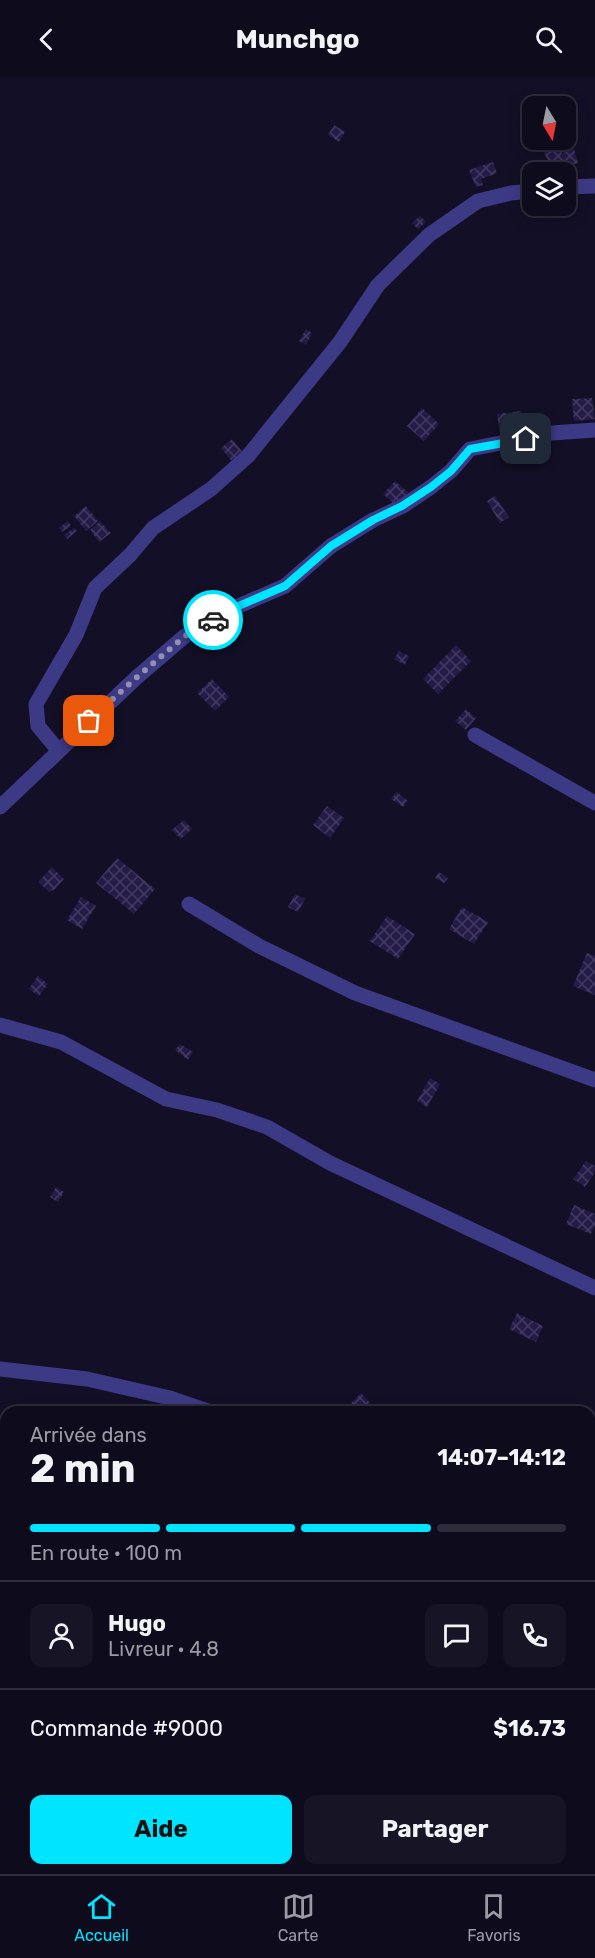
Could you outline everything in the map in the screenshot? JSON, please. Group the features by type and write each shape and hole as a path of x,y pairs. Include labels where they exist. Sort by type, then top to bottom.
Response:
{"street":[{"path":"576,187 595,186"},
{"path":"58,750 38,726 36,704 76,635 95,588 130,555 153,528 211,489 248,456 340,342 378,285 429,235 478,201 522,192"},
{"path":"0,807 58,750 185,636 234,608 285,586 331,546 431,487 451,471 470,449 552,433 595,430"},
{"path":"475,735 595,803"},
{"path":"189,904 258,946 355,993 595,1080"},
{"path":"0,1025 61,1042 166,1099 217,1110 267,1127 330,1163 595,1288"},
{"path":"0,1369 87,1379 170,1398 193,1406"}],"building":[{"path":"334,125 345,132 339,142 328,135"},
{"path":"543,150 561,150 562,153 574,150 578,163 576,162 548,162"},
{"path":"493,162 497,173 481,179 483,185 476,187 469,170"},
{"path":"420,216 426,222 418,229 412,223"},
{"path":"306,329 312,333 306,345 299,341"},
{"path":"592,398 595,419 574,421 572,399"},
{"path":"422,408 439,424 424,441 407,426"},
{"path":"521,411 524,437 501,440 497,414"},
{"path":"232,439 245,455 234,464 221,448"},
{"path":"395,481 410,494 398,508 383,494"},
{"path":"495,496 509,517 500,523 487,501"},
{"path":"86,506 98,521 86,531 74,516"},
{"path":"68,521 71,526 62,532 59,528"},
{"path":"100,521 111,533 99,542 90,530"},
{"path":"74,528 77,531 67,539 64,535"},
{"path":"456,645 471,661 438,694 423,679"},
{"path":"399,651 409,656 405,665 394,659"},
{"path":"212,679 229,697 215,711 197,693"},
{"path":"466,709 476,718 466,730 455,721"},
{"path":"397,792 408,801 403,807 391,799"},
{"path":"327,806 344,818 330,838 313,825"},
{"path":"184,820 192,829 181,839 172,830"},
{"path":"117,858 155,889 134,914 96,883"},
{"path":"52,867 64,879 53,891 49,892 38,882"},
{"path":"439,872 448,878 444,883 435,878"},
{"path":"295,894 305,899 298,912 288,907"},
{"path":"81,897 96,906 82,929 67,920"},
{"path":"462,907 488,922 474,944 449,929"},
{"path":"387,916 415,934 398,959 370,941"},
{"path":"587,953 595,956 595,995 573,986"},
{"path":"38,976 48,984 39,996 29,989"},
{"path":"180,1044 193,1052 188,1060 175,1050"},
{"path":"430,1078 440,1084 427,1107 417,1101"},
{"path":"586,1161 595,1166 595,1172 585,1187 573,1179"},
{"path":"56,1187 64,1192 58,1202 50,1197"},
{"path":"574,1205 595,1214 595,1225 591,1234 566,1224"},
{"path":"517,1313 543,1326 536,1342 509,1329"},
{"path":"361,1393 370,1403 367,1406 349,1405"}],"way so far":[{"path":"89,721 185,636 213,620"}],"route":[{"path":"213,620 234,608 285,586 331,546 431,487 451,471 470,449 526,439"}]}
